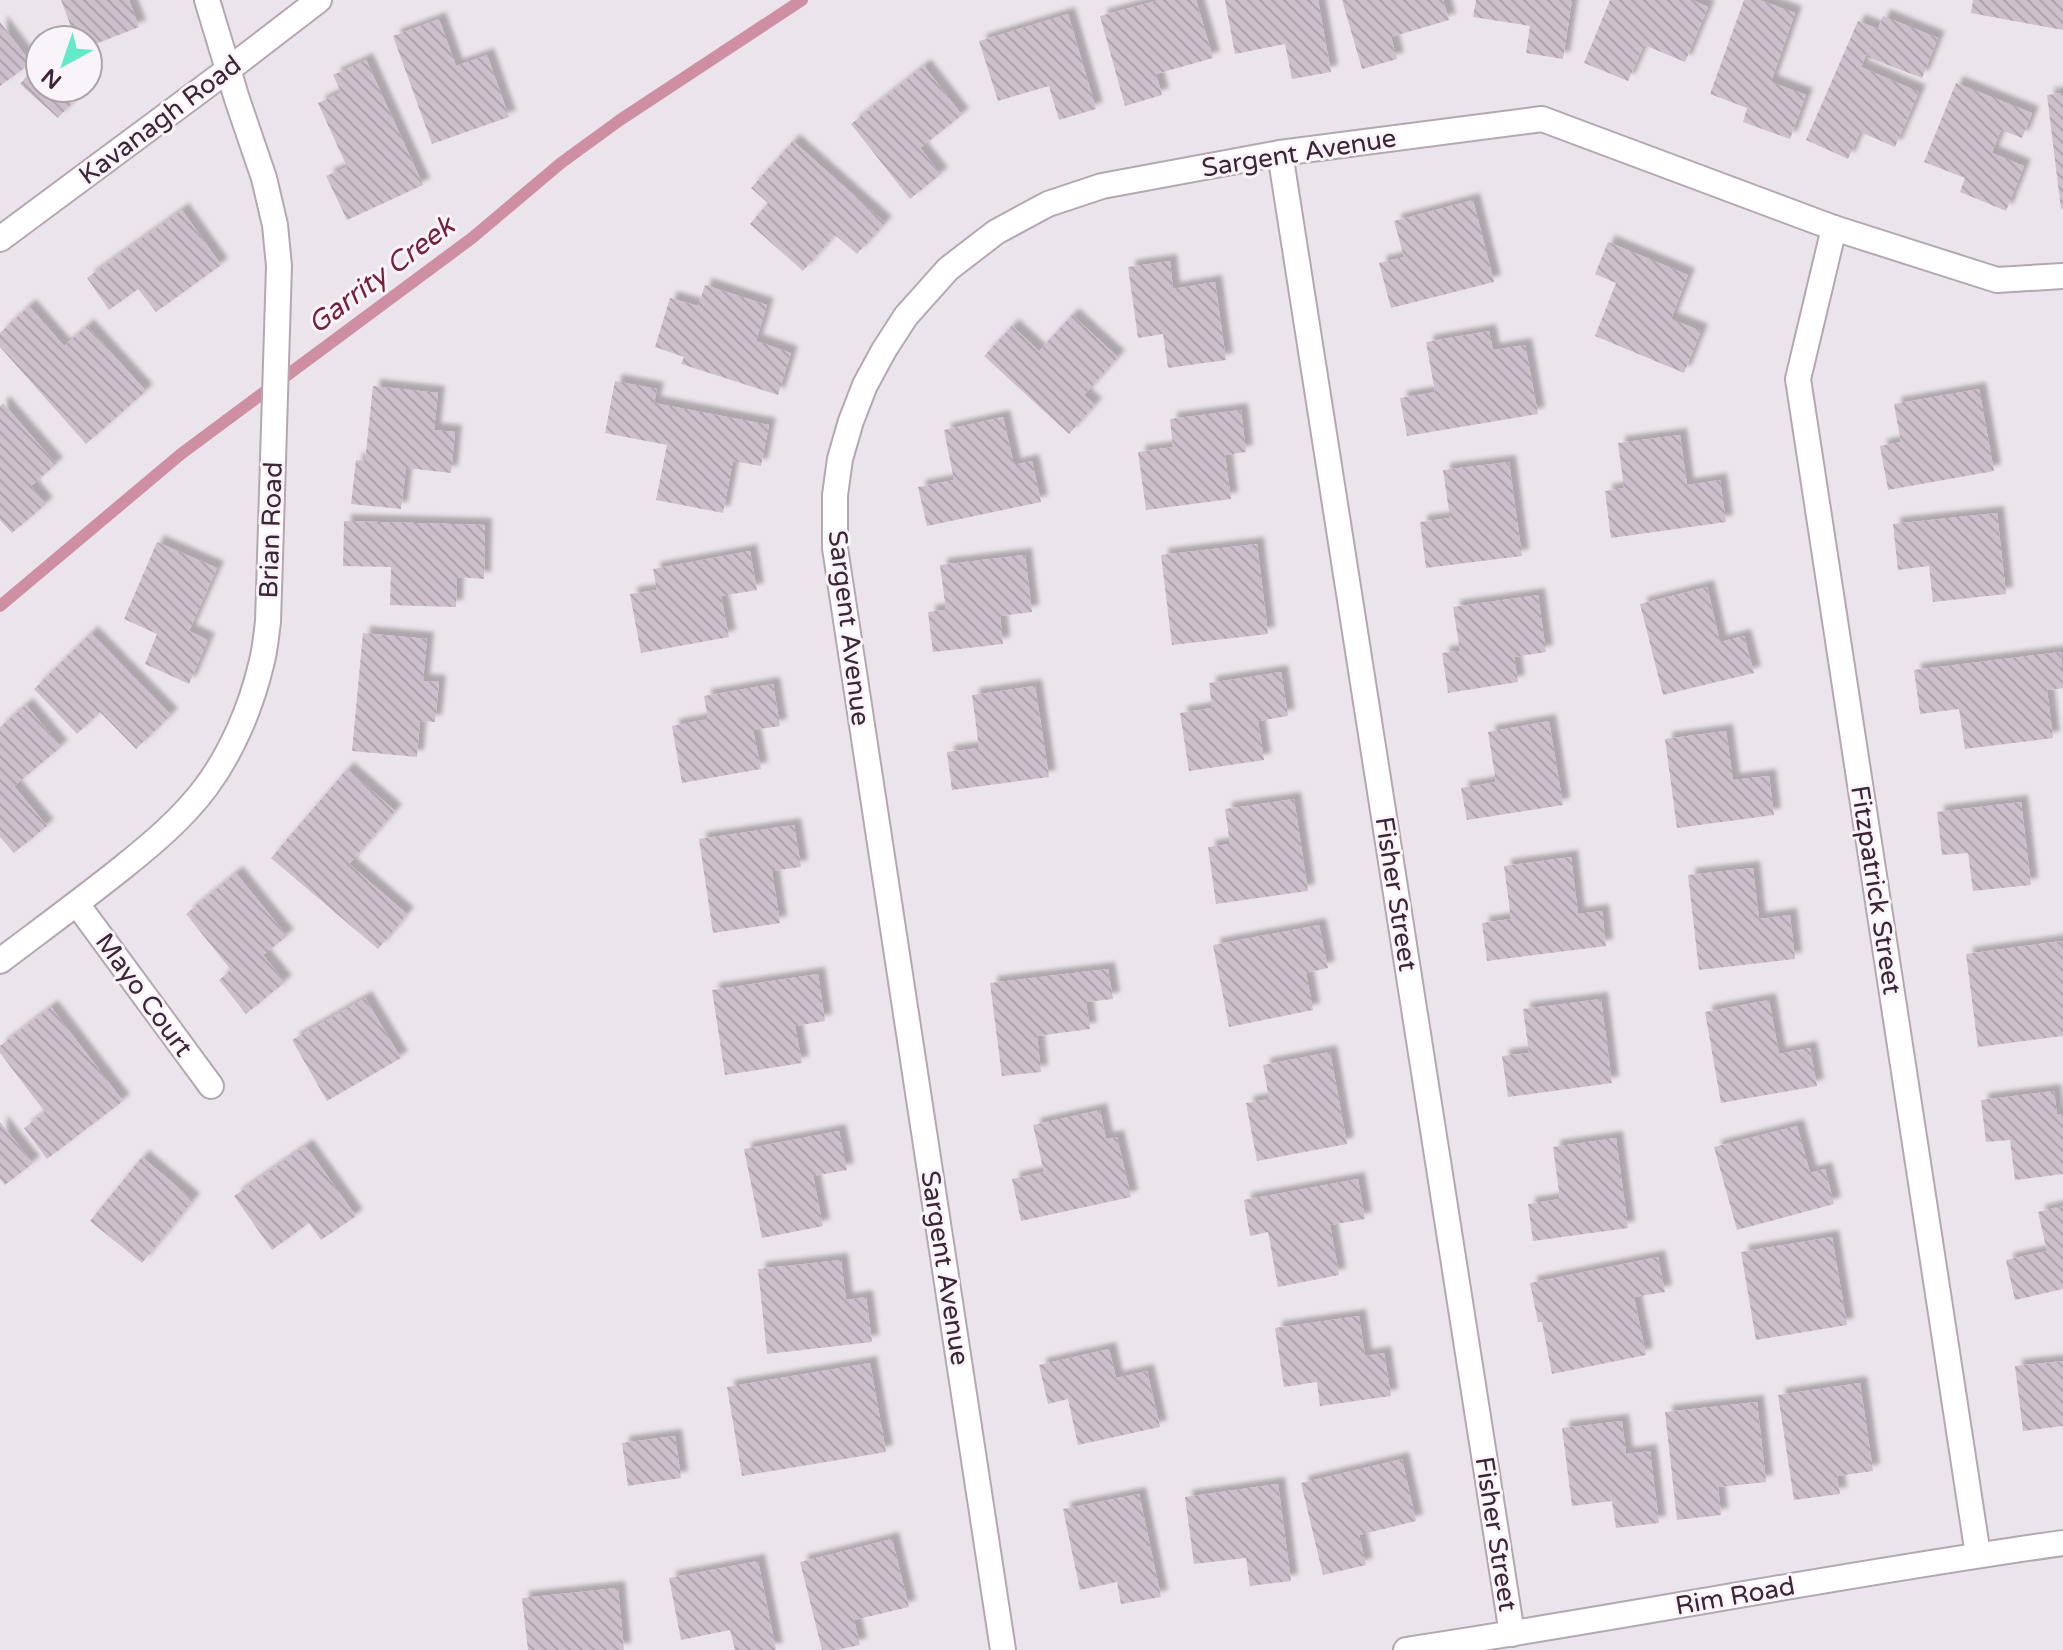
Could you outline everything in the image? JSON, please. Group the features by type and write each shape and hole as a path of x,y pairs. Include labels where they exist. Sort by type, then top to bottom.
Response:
{"street":[{"name":"Brian Road","path":"0,961 77,904 174,823 206,788 229,750 261,664 268,622 279,266 275,225 264,178 207,0"},
{"name":"Kavanagh Road","path":"0,239 319,0"},
{"name":"Sargent Avenue","path":"1003,1650 835,548 835,495 840,459 851,421 865,385 906,316 948,269 996,232 1048,204 1102,186 1280,153 1542,119 1834,228 1997,280 2063,276"},
{"name":"Fisher Street","path":"1280,153 1512,1634"},
{"name":"Fitzpatrick Street","path":"1834,228 1798,379 1978,1555"},
{"name":"Mayo Court","path":"77,904 211,1086"},
{"name":"Rim Road","path":"1406,1650 2063,1543"}],"building":[{"path":"61,0 129,0 139,27 104,41 104,24 70,24"},
{"path":"1159,0 1196,0 1213,58 1156,74 1162,95 1125,106 1100,16"},
{"path":"1225,0 1318,0 1331,72 1292,79 1285,44 1235,54"},
{"path":"1342,0 1443,0 1449,20 1391,37 1397,59 1362,69"},
{"path":"1476,0 1572,0 1563,59 1526,53 1530,26 1473,17"},
{"path":"1610,0 1692,0 1708,7 1685,62 1644,45 1628,81 1584,63"},
{"path":"1744,0 1759,0 1795,13 1771,82 1806,95 1790,139 1743,122 1747,108 1710,94"},
{"path":"1973,0 2063,0 2063,30 1971,13"},
{"path":"1068,14 1096,109 1059,120 1049,86 998,101 979,41"},
{"path":"1883,16 1938,38 1922,78 1867,57 1874,37 1861,67 1919,92 1895,147 1860,132 1848,159 1806,140 1858,21 1878,29"},
{"path":"439,19 456,66 487,55 509,117 432,144 393,36"},
{"path":"0,22 24,54 24,68 0,86"},
{"path":"366,60 423,185 347,220 326,176 347,167 318,103 341,92 333,75"},
{"path":"924,66 962,115 920,148 941,174 910,199 851,124"},
{"path":"1956,83 2032,113 2022,138 2001,130 1992,153 2024,166 2006,211 1960,192 1965,178 1924,162"},
{"path":"2063,93 2063,209 2061,209 2047,95"},
{"path":"42,104 71,104 58,118"},
{"path":"793,141 885,223 857,254 835,235 803,271 750,224 768,203 751,188"},
{"path":"1473,200 1494,282 1391,308 1379,263 1404,257 1394,221"},
{"path":"182,210 221,265 156,312 138,289 109,310 87,278"},
{"path":"1608,242 1688,275 1671,319 1701,331 1684,373 1595,336 1616,283 1595,274"},
{"path":"1170,261 1173,289 1215,282 1226,360 1168,368 1163,334 1138,338 1128,267"},
{"path":"705,285 767,305 756,341 791,353 778,395 681,364 684,357 655,347 670,298 698,306"},
{"path":"29,306 64,346 87,326 146,391 86,444 0,347 0,333"},
{"path":"1072,315 1118,357 1084,395 1095,405 1069,434 984,356 1012,326 1039,351"},
{"path":"1489,331 1493,350 1525,345 1538,414 1407,436 1400,398 1435,392 1426,342"},
{"path":"615,381 657,389 654,403 769,425 761,466 733,461 723,513 656,500 667,445 605,433"},
{"path":"373,386 438,393 434,430 455,432 451,473 406,468 401,509 351,504 356,460 365,461"},
{"path":"1979,389 1994,471 1888,490 1880,446 1901,442 1894,404"},
{"path":"3,403 56,464 31,486 46,504 12,533 0,520 0,406"},
{"path":"1241,410 1246,452 1225,455 1231,499 1146,510 1138,452 1173,447 1170,419"},
{"path":"1003,417 1014,465 1032,461 1041,502 927,526 918,487 954,480 944,430"},
{"path":"1680,435 1687,485 1720,480 1726,522 1611,538 1605,491 1624,488 1618,443"},
{"path":"1509,462 1522,556 1426,568 1420,522 1450,518 1443,470"},
{"path":"1997,513 2006,594 1933,602 1929,566 1898,570 1893,524"},
{"path":"344,521 485,525 484,579 457,577 456,607 390,605 391,567 343,566"},
{"path":"157,542 217,568 189,631 208,640 189,684 145,664 157,634 124,619"},
{"path":"1257,544 1268,634 1172,645 1161,555"},
{"path":"750,551 757,590 721,596 729,637 641,653 630,594 657,590 653,569"},
{"path":"1025,555 1032,612 1000,616 1003,644 933,652 928,612 946,610 940,565"},
{"path":"1707,587 1720,642 1744,636 1754,673 1663,695 1640,604"},
{"path":"1538,595 1546,652 1514,657 1518,682 1448,693 1442,653 1460,651 1453,607"},
{"path":"91,633 171,715 136,749 100,712 77,734 34,689"},
{"path":"363,633 427,639 423,681 439,682 435,722 420,721 417,757 352,751"},
{"path":"2061,652 2063,688 2047,690 2053,738 1965,749 1959,709 1920,714 1914,670"},
{"path":"1281,672 1288,716 1258,721 1264,760 1189,771 1180,713 1212,708 1209,683"},
{"path":"773,684 780,726 753,730 761,769 682,783 672,726 708,719 704,696"},
{"path":"1035,686 1049,777 952,790 947,752 979,748 972,695"},
{"path":"26,705 61,747 14,786 47,826 14,853 0,837 0,727"},
{"path":"1549,721 1563,805 1467,820 1461,788 1496,782 1488,732"},
{"path":"1726,731 1733,780 1769,776 1774,815 1677,828 1665,739"},
{"path":"347,769 395,811 349,864 407,914 378,949 271,858"},
{"path":"1294,799 1308,891 1216,904 1208,847 1230,844 1225,809"},
{"path":"2021,802 2031,885 1973,891 1968,853 1942,855 1937,812"},
{"path":"794,825 801,867 772,871 780,923 713,933 699,839"},
{"path":"1571,857 1578,914 1602,911 1606,946 1487,961 1482,923 1511,919 1504,866"},
{"path":"1753,868 1759,919 1790,915 1795,959 1699,970 1688,875"},
{"path":"236,873 287,936 263,955 285,982 246,1014 219,980 231,970 186,914"},
{"path":"1319,925 1328,968 1306,973 1313,1010 1229,1027 1213,945"},
{"path":"2061,941 2063,1036 1978,1047 1966,954"},
{"path":"1108,969 1113,999 1086,1002 1090,1029 1037,1036 1041,1072 1002,1076 990,983"},
{"path":"818,974 825,1021 795,1026 802,1063 725,1075 712,990"},
{"path":"365,998 401,1058 327,1101 292,1040"},
{"path":"1601,999 1612,1083 1508,1097 1502,1056 1529,1053 1523,1009"},
{"path":"1769,1000 1779,1054 1810,1048 1817,1086 1721,1103 1705,1012"},
{"path":"51,1007 123,1101 47,1159 24,1128 45,1112 0,1053 0,1046"},
{"path":"1330,1052 1347,1144 1257,1161 1246,1103 1269,1099 1263,1065"},
{"path":"2054,1091 2057,1115 2063,1114 2063,1174 2015,1180 2010,1140 1986,1142 1981,1100"},
{"path":"1100,1110 1106,1139 1117,1137 1131,1197 1021,1221 1012,1179 1044,1172 1033,1125"},
{"path":"0,1122 33,1163 5,1185 0,1179"},
{"path":"1797,1126 1810,1173 1825,1169 1834,1204 1737,1230 1714,1147"},
{"path":"839,1131 847,1170 813,1176 823,1226 762,1238 744,1149"},
{"path":"1616,1138 1628,1228 1533,1241 1528,1204 1560,1199 1553,1147"},
{"path":"306,1146 356,1216 321,1240 309,1223 272,1250 234,1196"},
{"path":"142,1157 193,1200 142,1263 90,1221"},
{"path":"1358,1179 1365,1219 1330,1225 1339,1275 1278,1287 1268,1232 1250,1236 1244,1200"},
{"path":"2063,1206 2063,1289 2015,1300 2006,1260 2047,1251 2038,1212"},
{"path":"1832,1237 1847,1325 1756,1340 1741,1252"},
{"path":"1658,1257 1665,1292 1634,1297 1646,1355 1552,1374 1542,1322 1538,1322 1530,1283"},
{"path":"841,1260 846,1300 866,1297 872,1342 767,1354 758,1269"},
{"path":"1359,1316 1365,1356 1384,1353 1391,1396 1320,1406 1317,1382 1284,1387 1275,1328"},
{"path":"1109,1349 1116,1378 1147,1371 1160,1427 1078,1445 1068,1399 1048,1404 1039,1365"},
{"path":"2063,1361 2063,1426 2023,1431 2015,1366"},
{"path":"870,1363 886,1452 742,1476 727,1387"},
{"path":"1860,1383 1873,1471 1837,1476 1840,1494 1794,1500 1778,1395"},
{"path":"1757,1402 1766,1482 1718,1487 1721,1515 1677,1520 1665,1412"},
{"path":"1622,1421 1626,1454 1650,1451 1659,1523 1616,1528 1612,1501 1572,1506 1562,1428"},
{"path":"675,1436 681,1478 628,1486 622,1443"},
{"path":"1402,1459 1416,1521 1359,1535 1366,1565 1323,1575 1301,1483"},
{"path":"1278,1484 1291,1581 1250,1586 1246,1558 1194,1564 1185,1497"},
{"path":"1139,1494 1161,1597 1121,1604 1117,1582 1080,1590 1063,1509"},
{"path":"892,1539 909,1607 854,1620 860,1645 822,1650 800,1562"},
{"path":"758,1561 776,1650 735,1650 730,1630 681,1640 669,1578"},
{"path":"618,1588 624,1650 528,1650 522,1598"}],"waterway":[{"name":"Garrity Creek","path":"0,606 181,454 472,238 561,163 620,120 802,0"}]}
